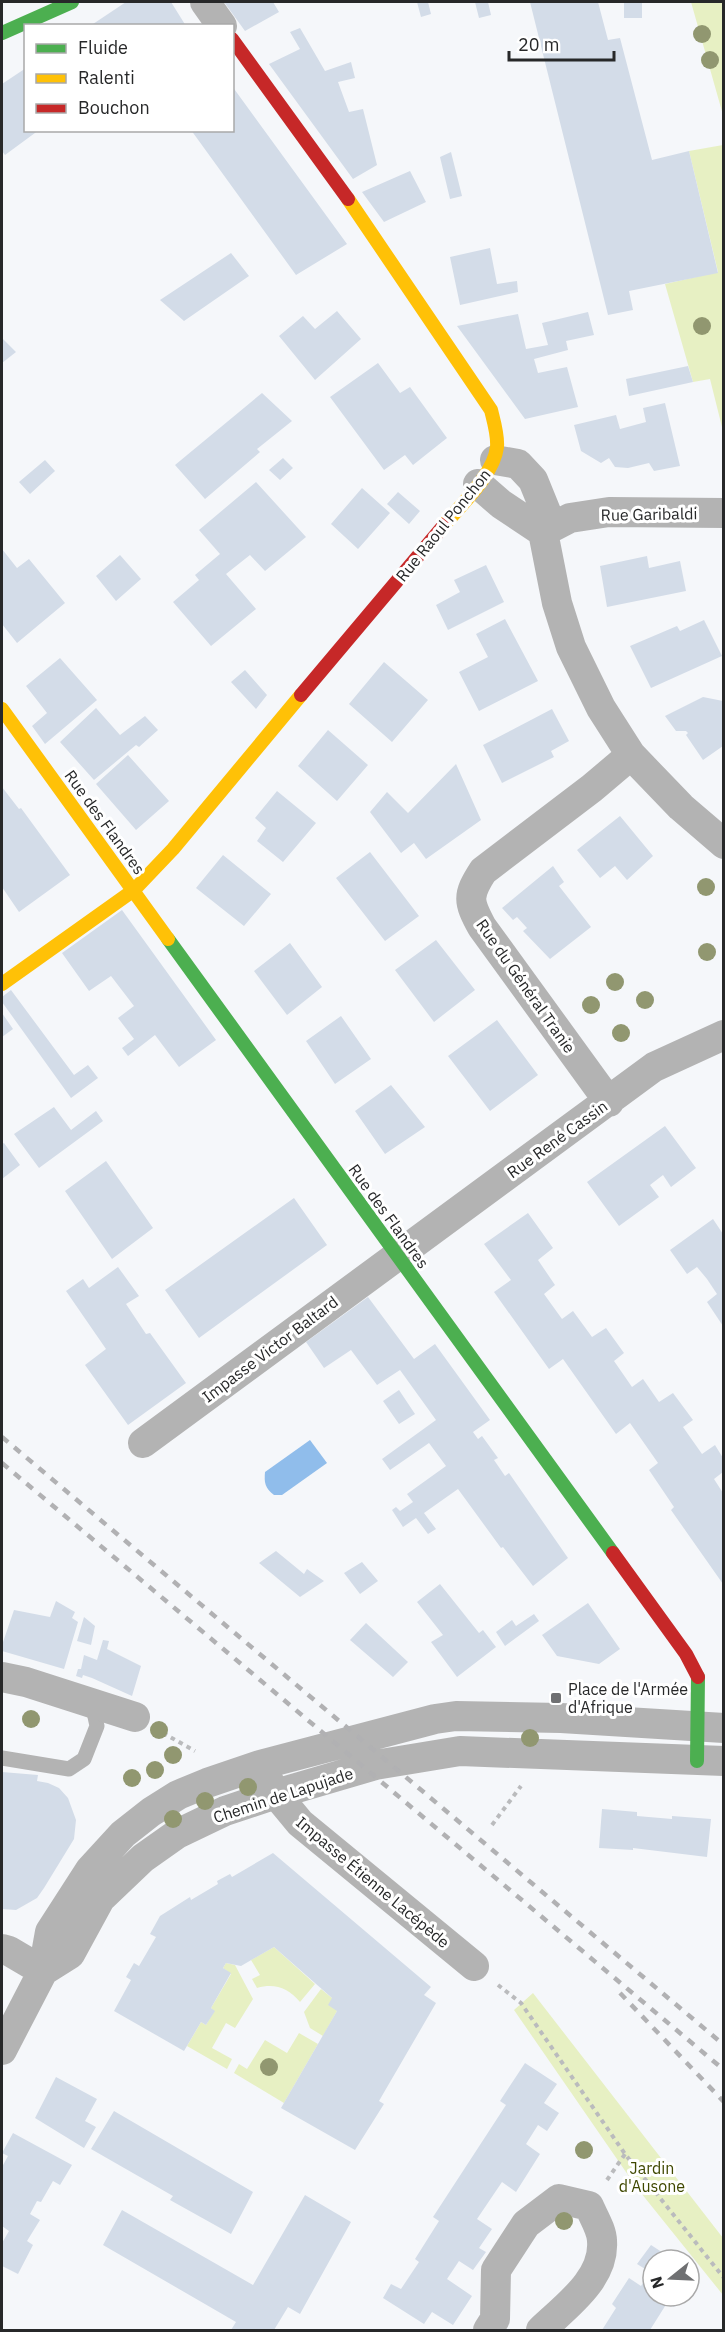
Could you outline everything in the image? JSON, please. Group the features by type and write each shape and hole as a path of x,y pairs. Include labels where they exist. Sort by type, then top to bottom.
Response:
{"street":[{"path":"2,33 72,2"},
{"path":"205,2 221,24"},
{"name":"Rue Raoul Ponchon","path":"2,984 134,890 173,849 478,484 495,460 498,442 491,410 318,155 234,42"},
{"path":"495,460 518,464 533,480 546,512 543,532 557,603 571,647 601,708 631,755 681,807 723,844"},
{"path":"478,484 501,504 543,532"},
{"name":"Rue Garibaldi","path":"543,532 570,518 609,512 723,513"},
{"name":"Rue des Flandres","path":"2,709 686,1654 698,1677 710,1727 710,1761"},
{"name":"Rue du Général Tranie","path":"609,1102 482,927 472,908 472,889 483,871 592,789 631,755"},
{"name":"Rue René Cassin","path":"397,1255 654,1067 723,1035"},
{"name":"Impasse Victor Baltard","path":"143,1443 397,1255"},
{"path":"2,1677 26,1682 135,1718"},
{"name":"Chemin de Lapujade","path":"43,1971 50,1932 90,1870 123,1834 151,1812 178,1796 260,1764 435,1719 456,1716 561,1718 710,1727"},
{"name":"Chemin de Lapujade","path":"43,1971 70,1954 100,1899 143,1858 177,1834 225,1811 276,1794 375,1765 460,1751 710,1761"},
{"name":"Impasse Étienne Lacépède","path":"260,1764 276,1794 300,1823 474,1966"},
{"path":"2,1949 43,1971 2,2050"},
{"path":"499,2327 496,2270 526,2224 559,2199 589,2206 602,2240 598,2264 585,2289 541,2331"}],"lane":[{"path":"2,1758 69,1768 84,1759 97,1726 92,1703"}],"path":[{"path":"135,1718 197,1752"},
{"path":"492,1825 523,1783"},
{"path":"474,1966 521,2003 625,2154 723,2278"}],"green space":[{"path":"691,2 723,2 723,115"},
{"path":"723,145 723,431 710,379 693,382 665,284 718,272 689,151"},
{"path":"274,1947 315,1984 300,2002 291,1993 281,1988 270,1986 257,1988 252,1979 260,1975 251,1960"},
{"path":"226,1963 235,1965 253,1999 235,2028 226,2023 212,2048 232,2059 227,2069 187,2046 201,2022 206,2025 214,2011 211,2008 231,1974 223,1968"},
{"path":"321,1989 332,1998 337,2011 323,2036 310,2028 304,2012"},
{"name":"Jardin d'Ausone","path":"533,1993 723,2238 723,2295 701,2268 701,2248 685,2248 637,2188 514,2010"},
{"path":"299,2033 318,2044 284,2103 234,2073 239,2064 247,2069 265,2040 287,2053"}],"water":[{"path":"310,1440 327,1463 282,1495 274,1495 266,1485 265,1472"}],"building":[{"path":"126,2 171,2 185,24 93,24"},
{"path":"224,2 273,2 279,12 245,31"},
{"path":"417,2 428,2 431,14 421,17"},
{"path":"475,2 488,2 491,15 479,18"},
{"path":"530,2 598,2 608,40 620,38 652,160 689,151 718,273 629,291 633,310 608,315"},
{"path":"624,2 642,2 642,18 624,18"},
{"path":"300,28 325,71 351,62 355,78 338,82 349,112 363,109 377,165 353,179 269,64 300,49 290,32"},
{"path":"24,69 24,132 36,132 5,155 2,151 2,84"},
{"path":"234,89 347,244 296,275 192,132 234,132"},
{"path":"451,152 462,196 450,199 440,157"},
{"path":"410,171 426,202 384,222 362,192"},
{"path":"490,248 497,284 517,281 518,292 460,305 450,257"},
{"path":"231,253 249,276 184,321 160,300"},
{"path":"337,311 361,339 315,380 279,336 303,316 315,329"},
{"path":"588,312 594,335 566,341 568,350 534,359 538,373 567,367 578,407 525,419 457,326 518,314 526,349 548,345 542,323"},
{"path":"2,338 16,352 2,363"},
{"path":"378,363 400,393 410,387 447,438 413,465 405,455 384,470 330,397"},
{"path":"688,366 693,382 629,396 626,379"},
{"path":"262,393 292,421 257,449 260,452 205,499 175,465"},
{"path":"665,403 680,466 654,471 649,463 628,468 615,467 609,458 601,463 581,451 574,425 616,415 620,429 646,422 643,408"},
{"path":"283,458 293,468 280,480 269,470"},
{"path":"45,460 55,471 30,494 19,482"},
{"path":"256,482 306,537 265,571 250,555 226,574 256,609 211,646 173,602 199,580 195,575 220,554 199,530"},
{"path":"362,488 390,513 358,549 331,524"},
{"path":"398,492 420,511 409,524 387,504"},
{"path":"2,549 17,568 29,559 65,603 17,643 2,624"},
{"path":"120,555 141,579 116,601 96,576"},
{"path":"647,556 649,568 680,561 686,591 607,607 600,566"},
{"path":"486,565 504,602 448,630 436,605 460,592 454,580"},
{"path":"505,619 538,681 479,711 459,672 488,657 476,634"},
{"path":"704,620 722,656 651,688 630,646 677,626 680,631"},
{"path":"60,658 97,700 45,744 32,726 47,713 26,686"},
{"path":"384,662 428,700 392,742 349,704"},
{"path":"245,670 267,695 256,709 231,682"},
{"path":"703,697 723,701 723,746 703,760 686,735 688,733 676,731 665,716"},
{"path":"96,708 120,735 145,716 158,730 94,780 60,742"},
{"path":"552,709 569,741 551,751 554,757 502,783 483,745"},
{"path":"328,730 368,765 337,801 298,766"},
{"path":"128,755 169,801 136,830 96,784"},
{"path":"456,764 481,820 426,859 414,843 401,853 370,812 387,792 408,813"},
{"path":"2,787 19,809 21,808 70,875 19,912 2,887"},
{"path":"277,791 316,823 283,862 257,841 266,828 255,818"},
{"path":"620,816 653,856 627,880 615,866 600,878 577,850"},
{"path":"370,852 419,916 385,941 336,878"},
{"path":"223,855 271,894 244,926 196,888"},
{"path":"553,866 564,882 559,886 591,927 550,959 523,931 527,928 517,917 513,920 502,908"},
{"path":"122,910 216,1040 179,1067 155,1035 128,1056 122,1048 134,1039 118,1018 134,1006 111,976 89,991 62,953"},
{"path":"436,940 475,990 434,1022 395,970"},
{"path":"290,943 322,987 287,1015 254,971"},
{"path":"11,990 74,1075 88,1065 98,1078 71,1098 2,1002 2,997"},
{"path":"2,1013 13,1029 2,1037"},
{"path":"341,1016 371,1059 335,1084 306,1041"},
{"path":"497,1020 538,1075 490,1111 448,1056"},
{"path":"391,1085 425,1127 385,1154 355,1111"},
{"path":"54,1107 71,1130 96,1111 103,1121 39,1168 14,1134"},
{"path":"665,1126 696,1168 671,1187 663,1175 650,1185 659,1197 619,1226 587,1182"},
{"path":"4,1143 20,1165 2,1179 2,1144"},
{"path":"106,1161 153,1228 112,1259 65,1191"},
{"path":"294,1198 327,1245 199,1338 165,1290"},
{"path":"528,1213 553,1248 538,1260 555,1285 544,1294 562,1319 573,1311 592,1337 606,1328 624,1353 614,1361 632,1387 643,1379 659,1402 673,1393 693,1420 683,1427 702,1454 715,1445 723,1458 723,1472 714,1479 723,1493 723,1584 671,1510 674,1507 649,1470 658,1463 630,1423 616,1434 563,1359 549,1369 494,1292 511,1280 484,1244"},
{"path":"713,1219 723,1234 723,1326 707,1302 717,1294 707,1279 697,1267 687,1274 670,1250"},
{"path":"118,1267 139,1296 126,1304 146,1334 150,1333 186,1383 128,1425 85,1365 106,1349 66,1291 83,1279 89,1288"},
{"path":"368,1297 414,1359 435,1344 490,1420 473,1432 478,1439 482,1436 498,1458 494,1460 505,1476 509,1473 568,1558 533,1586 503,1547 501,1548 458,1489 424,1513 436,1529 428,1534 416,1518 403,1527 392,1510 396,1507 400,1511 413,1502 407,1494 446,1466 429,1443 390,1470 382,1459 436,1420 400,1370 377,1385 351,1350 324,1368 306,1342"},
{"path":"399,1390 415,1414 399,1424 383,1401"},
{"path":"276,1551 304,1574 307,1569 324,1581 300,1597 259,1563"},
{"path":"362,1562 378,1581 360,1594 344,1573"},
{"path":"440,1584 479,1633 483,1630 496,1647 457,1677 431,1642 443,1635 417,1602"},
{"path":"56,1601 75,1612 72,1618 78,1622 64,1669 2,1651 14,1610 50,1617"},
{"path":"588,1603 620,1649 599,1664 557,1656 542,1635"},
{"path":"534,1614 539,1621 505,1646 496,1632 512,1620 516,1626"},
{"path":"84,1617 95,1626 91,1645 77,1641"},
{"path":"366,1623 408,1662 393,1677 350,1640"},
{"path":"103,1640 109,1641 107,1649 141,1666 132,1696 92,1678 83,1675 82,1678 76,1676 78,1669 81,1669 84,1655 97,1660"},
{"path":"2,1772 38,1775 37,1781 59,1788 68,1798 76,1820 74,1839 44,1888 37,1898 16,1910 2,1909"},
{"path":"602,1809 637,1812 637,1816 711,1819 707,1857 633,1848 633,1850 599,1848"},
{"path":"273,1853 431,1987 424,1995 436,2003 379,2101 384,2104 355,2150 281,2108 337,2011 328,2005 332,1998 274,1947 241,1966 226,1963 223,1968 231,1973 211,2008 215,2011 206,2025 201,2022 184,2051 114,2011 131,1980 126,1977 134,1963 139,1966 156,1937 150,1934 160,1916 190,1897 191,1900 218,1884 217,1881 230,1874 232,1877"},
{"path":"525,2063 557,2084 544,2103 559,2113 547,2131 538,2125 526,2144 540,2154 516,2192 502,2182 477,2219 492,2229 479,2248 486,2252 473,2270 459,2261 447,2279 472,2296 453,2325 432,2312 424,2324 383,2298 391,2284 401,2289 419,2262 415,2259 439,2221 433,2217 506,2105 500,2101"},
{"path":"56,2077 97,2099 85,2121 96,2127 84,2148 35,2118"},
{"path":"114,2111 253,2192 231,2234 170,2200 173,2196 91,2149"},
{"path":"13,2133 72,2165 60,2185 53,2181 41,2202 37,2201 30,2214 40,2220 27,2241 33,2245 18,2274 2,2266 2,2243 9,2231 2,2226 2,2167 8,2156 2,2153"},
{"path":"305,2195 351,2222 300,2314 288,2307 274,2330 231,2330 236,2322 103,2245 122,2210 253,2285"},
{"path":"629,2278 641,2286 641,2308 664,2308 650,2330 602,2330 616,2308 612,2304"}],"railway":[{"path":"2,1437 724,2045"},
{"path":"2,1463 724,2070"},
{"path":"620,1993 724,2102"}],"traffic: fast":[{"path":"2,33 72,2"},
{"path":"168,939 613,1553"},
{"path":"697,1761 698,1677"}],"traffic: slow":[{"path":"348,199 491,410 497,438 495,457 484,478 445,524"},
{"path":"2,984 134,890 173,849 301,695"},
{"path":"2,709 168,939"}],"traffic: jam":[{"path":"234,42 348,199"},
{"path":"301,695 445,524"},
{"path":"613,1553 686,1654 698,1677"}],"place":[{"name":"Place de l'Armée d'Afrique","path":"556,1698"}]}
